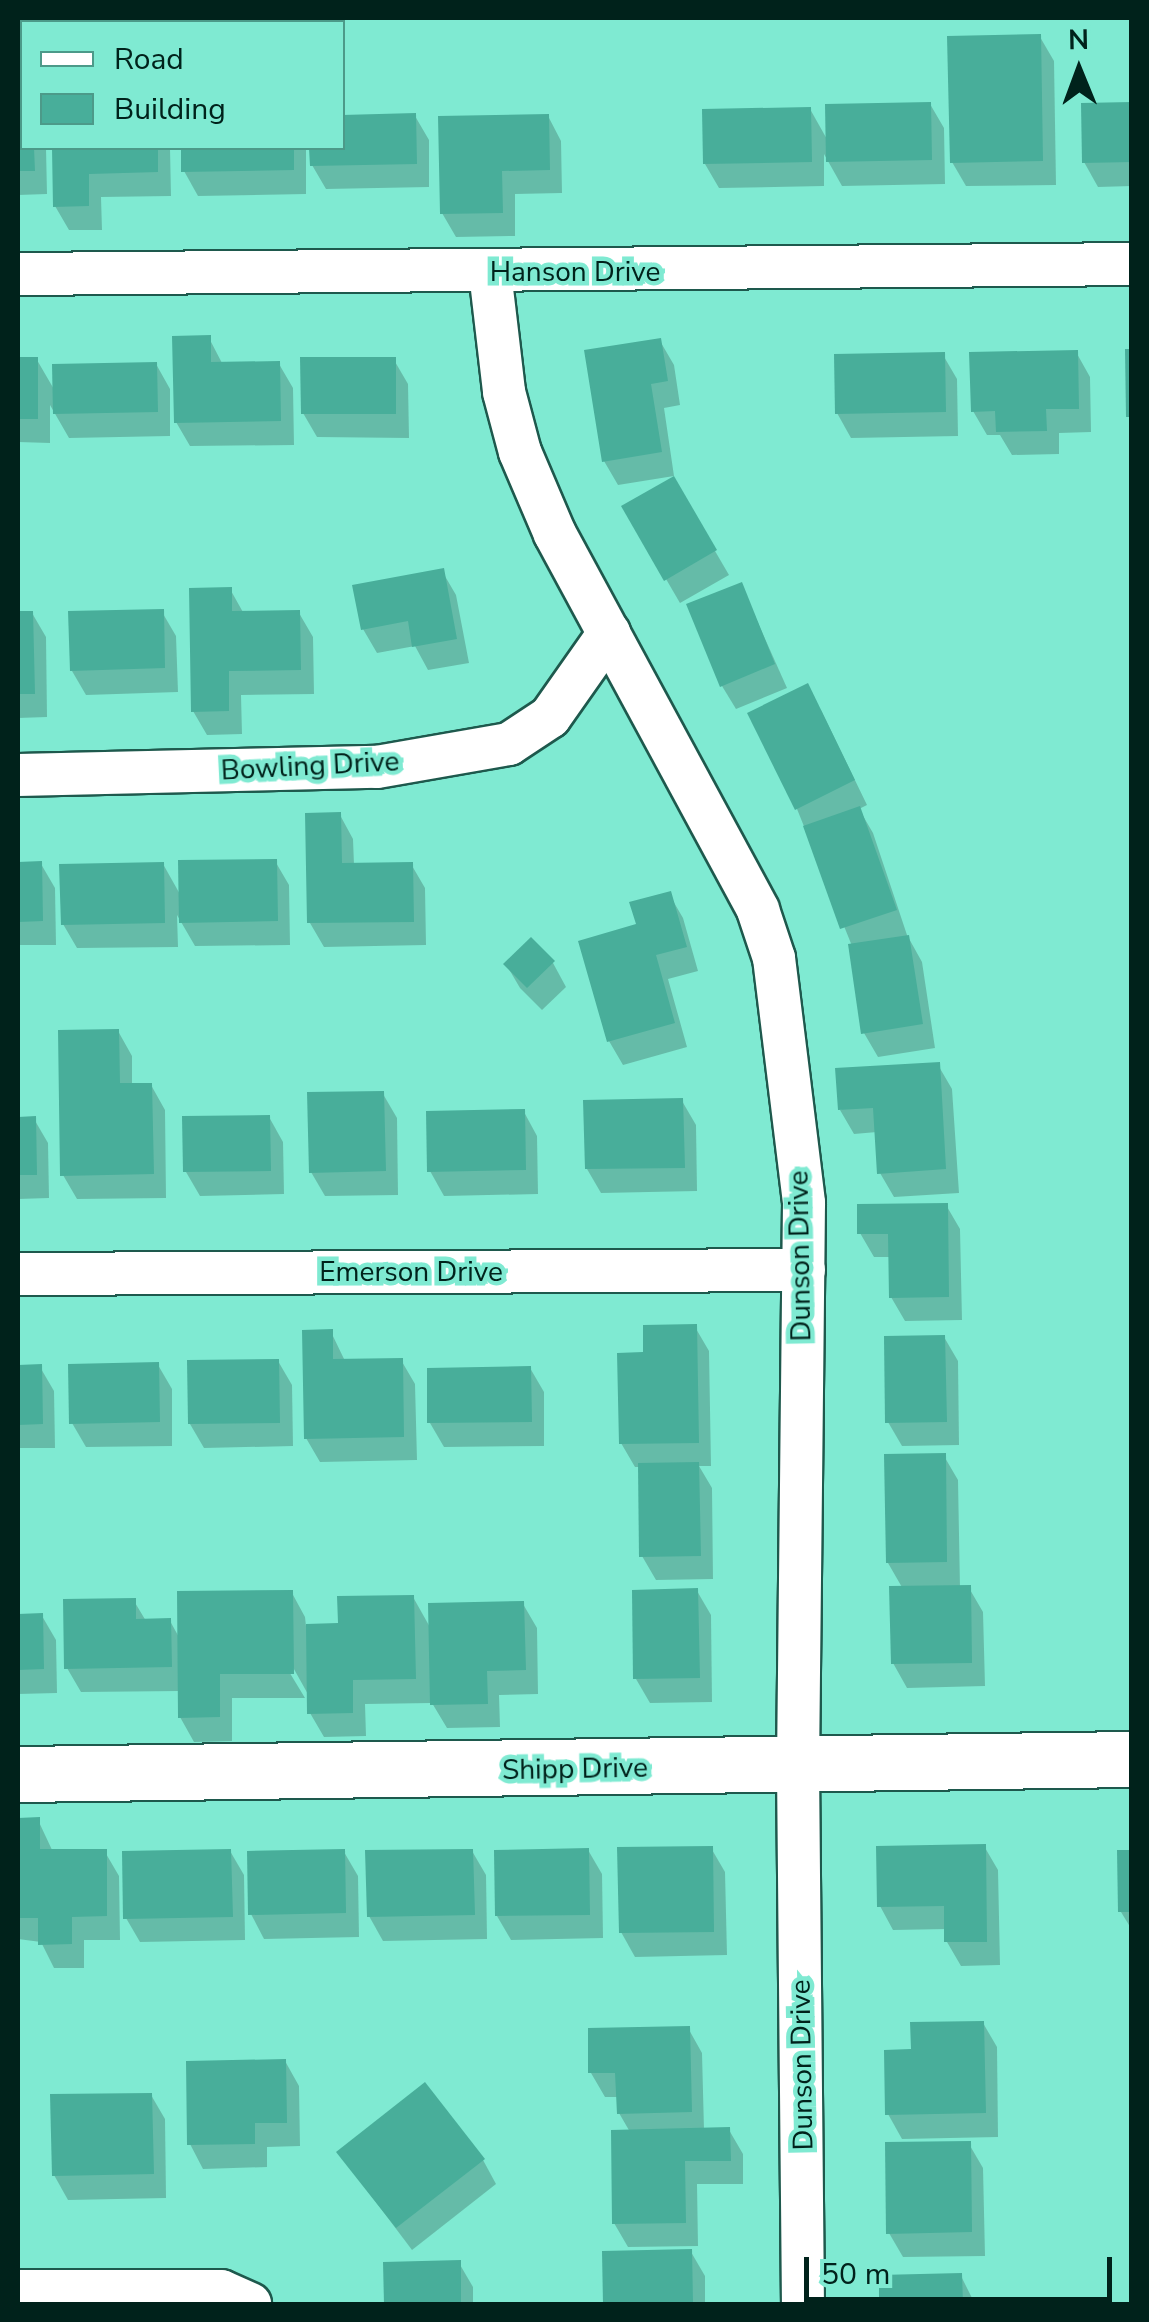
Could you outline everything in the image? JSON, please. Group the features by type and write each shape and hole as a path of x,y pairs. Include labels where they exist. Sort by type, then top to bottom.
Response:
{"street":[{"name":"Hanson Drive","path":"18,274 1132,264"},
{"name":"Dunson Drive","path":"490,272 504,392 520,452 554,534 758,910 774,958 804,1203 798,1766 803,2304"},
{"name":"Bowling Drive","path":"18,774 377,767 509,744 550,717 609,634"},
{"name":"Emerson Drive","path":"18,1274 804,1270"},
{"name":"Shipp Drive","path":"18,1774 1132,1759"},
{"path":"18,2292 221,2291 250,2304"}],"building":[{"path":"1041,34 1043,161 950,163 947,36"},
{"path":"931,102 932,160 826,162 825,104"},
{"path":"1132,102 1132,162 1082,163 1081,103"},
{"path":"811,107 812,162 703,164 702,109"},
{"path":"416,113 417,164 310,166 309,150 345,150 345,115"},
{"path":"549,114 550,170 502,171 503,213 440,214 438,116"},
{"path":"20,116 20,150 34,150 35,171 18,171"},
{"path":"52,150 158,150 158,172 89,174 89,206 53,207"},
{"path":"181,150 294,150 294,170 181,172"},
{"path":"211,335 211,362 280,361 281,421 174,423 172,336"},
{"path":"661,338 668,381 651,384 662,452 602,462 584,350"},
{"path":"1125,349 1132,349 1132,417 1126,417"},
{"path":"1078,350 1079,409 1046,409 1047,431 996,432 995,411 971,412 969,352"},
{"path":"945,352 946,412 835,414 834,354"},
{"path":"18,357 38,357 38,419 18,419"},
{"path":"300,357 396,357 396,414 301,414"},
{"path":"157,362 158,412 53,414 52,364"},
{"path":"674,476 717,550 664,581 621,506"},
{"path":"444,568 457,639 412,647 408,621 361,630 352,585"},
{"path":"742,582 775,664 720,687 686,604"},
{"path":"232,587 232,611 300,610 301,670 229,671 229,711 191,712 189,588"},
{"path":"164,609 165,668 70,671 68,611"},
{"path":"18,611 33,611 35,694 18,694"},
{"path":"808,683 855,780 795,810 747,713"},
{"path":"860,806 897,910 840,929 803,826"},
{"path":"341,812 342,863 413,862 414,922 307,923 305,813"},
{"path":"277,859 278,921 179,923 178,860"},
{"path":"42,861 43,921 18,922 18,862"},
{"path":"164,862 165,923 61,925 59,864"},
{"path":"671,891 687,947 656,955 675,1023 607,1042 578,941 636,924 629,902"},
{"path":"909,935 923,1024 861,1034 848,944"},
{"path":"531,937 555,961 527,988 503,964"},
{"path":"119,1029 120,1083 152,1083 154,1174 60,1176 58,1030"},
{"path":"940,1062 946,1169 877,1174 873,1108 838,1110 835,1068"},
{"path":"384,1091 386,1171 309,1173 307,1092"},
{"path":"683,1098 685,1168 585,1169 583,1100"},
{"path":"525,1109 526,1170 427,1172 426,1111"},
{"path":"270,1115 271,1171 183,1172 182,1116"},
{"path":"36,1116 37,1175 18,1175 18,1117"},
{"path":"948,1203 949,1297 889,1298 888,1234 857,1234 857,1204"},
{"path":"697,1324 699,1443 619,1444 617,1353 643,1352 643,1325"},
{"path":"333,1329 333,1359 403,1358 404,1437 304,1439 302,1330"},
{"path":"945,1335 947,1422 885,1423 884,1336"},
{"path":"279,1359 280,1423 188,1424 187,1360"},
{"path":"159,1362 160,1422 69,1424 68,1364"},
{"path":"42,1364 43,1424 18,1425 18,1365"},
{"path":"531,1366 532,1422 427,1423 427,1368"},
{"path":"946,1453 947,1562 886,1563 884,1454"},
{"path":"699,1462 701,1556 639,1557 638,1463"},
{"path":"971,1585 972,1663 891,1664 889,1586"},
{"path":"698,1588 700,1678 633,1679 632,1590"},
{"path":"293,1590 294,1674 220,1674 220,1717 178,1718 177,1591"},
{"path":"414,1595 416,1679 353,1680 353,1713 307,1714 306,1624 338,1623 337,1596"},
{"path":"136,1598 136,1619 171,1618 172,1667 64,1669 63,1599"},
{"path":"524,1601 526,1670 487,1671 488,1704 430,1705 428,1603"},
{"path":"43,1613 44,1669 18,1670 18,1614"},
{"path":"40,1817 40,1849 107,1849 107,1916 72,1917 72,1944 38,1945 38,1918 18,1918 18,1818"},
{"path":"986,1844 987,1942 944,1942 944,1906 877,1907 876,1846"},
{"path":"713,1846 714,1932 619,1933 617,1847"},
{"path":"589,1848 590,1915 495,1916 494,1850"},
{"path":"231,1849 233,1917 123,1919 122,1851"},
{"path":"345,1849 346,1913 248,1915 247,1851"},
{"path":"473,1849 475,1915 367,1917 365,1850"},
{"path":"1117,1850 1132,1850 1132,1912 1118,1912"},
{"path":"984,2021 986,2113 885,2115 884,2050 911,2049 910,2022"},
{"path":"690,2026 692,2112 617,2114 615,2073 588,2073 588,2028"},
{"path":"286,2059 287,2123 255,2123 255,2144 187,2145 186,2061"},
{"path":"425,2082 485,2159 396,2228 336,2152"},
{"path":"152,2093 154,2174 52,2176 50,2094"},
{"path":"730,2127 731,2161 685,2161 686,2223 612,2224 611,2130"},
{"path":"971,2141 972,2232 886,2234 885,2142"},
{"path":"692,2249 693,2304 603,2304 602,2251"},
{"path":"461,2260 461,2304 384,2304 383,2262"},
{"path":"962,2273 963,2304 879,2304 879,2275"}]}
